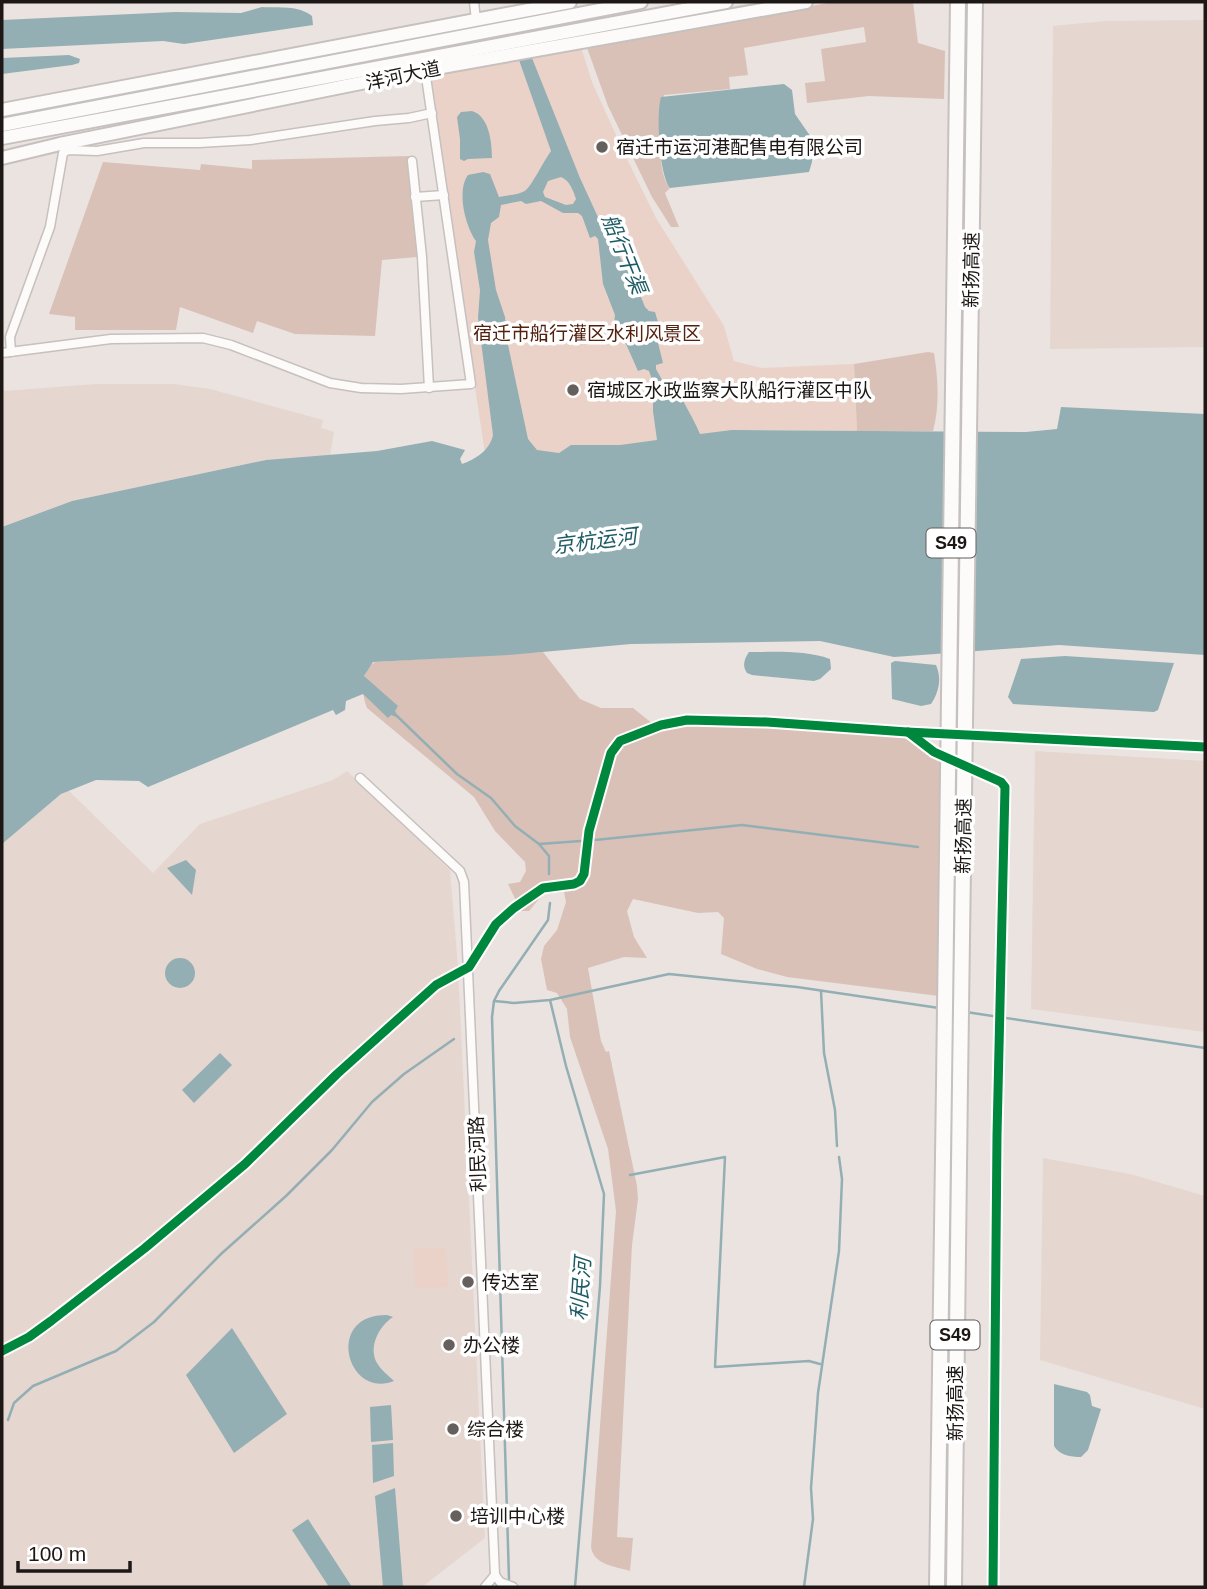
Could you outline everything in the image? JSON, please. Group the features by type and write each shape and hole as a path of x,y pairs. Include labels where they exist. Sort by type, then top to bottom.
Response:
{"highway":[{"name":"新扬高速","path":"937,1587 958,2"},
{"name":"新扬高速","path":"954,1587 975,2"}],"main road":[{"name":"洋河大道","path":"2,110 570,2"},
{"name":"洋河大道","path":"49,125 70,112 641,2"},
{"name":"洋河大道","path":"2,138 49,125 74,125 726,2"},
{"name":"洋河大道","path":"2,158 98,135 425,70 806,2"},
{"path":"2,124 49,125"},
{"path":"2,144 49,125"}],"street":[{"path":"474,2 476,20"},
{"path":"425,70 432,113 471,384 429,388 368,388 330,383 231,345 203,338 99,340 6,353 50,227 63,153 68,150 97,151 144,143 250,140 432,113"},
{"path":"412,161 422,257 429,388"},
{"path":"415,197 444,195"},
{"path":"2,1350 29,1337 145,1248 258,1152 313,1097 436,985 469,967 496,924 514,908 543,888 580,881 584,874 589,831 607,766 611,753 620,741 661,725 687,720 767,722 1205,747"},
{"path":"908,732 934,752 1001,782 1005,787 999,997 993,1587"},
{"name":"利民河路","path":"360,778 460,871 464,882 495,1575"},
{"path":"485,1587 495,1575 500,1582 513,1587"}],"shaded area":[{"path":"834,2 913,2 918,43 945,51 944,99 869,96 807,103 805,83 825,81 821,49 866,42 864,27 744,48 748,75 729,77 730,89 664,95 662,169 670,188 665,193 679,227 671,227 652,197 608,106 586,45"},
{"path":"1205,20 1205,347 1050,349 1053,26 1105,21"},
{"path":"409,156 417,257 382,260 375,336 295,334 257,321 253,333 180,307 176,330 75,330 75,317 49,314 103,162 200,170 201,164 252,169 252,160"},
{"path":"934,353 937,382 937,412 933,431 857,431 854,364"},
{"path":"95,384 174,384 210,389 323,420 321,428 334,432 330,456 266,460 72,501 2,527 2,388 5,391"},
{"path":"543,652 580,699 601,708 633,708 658,728 716,718 774,717 909,727 939,751 941,761 939,996 787,977 757,969 721,954 724,918 718,912 698,913 633,899 627,911 634,937 647,958 624,957 588,968 601,1041 606,1052 609,1051 638,1199 632,1245 617,1537 633,1538 630,1571 600,1561 591,1547 616,1211 608,1149 570,1037 567,1009 557,993 547,990 541,959 544,946 557,930 566,902 564,892 543,894 529,911 521,911 508,884 520,882 526,871 525,862 495,831 474,797 367,708 363,689 364,677 375,662"},
{"path":"1035,751 1205,761 1205,1032 1031,1009"},
{"path":"347,771 450,870 458,967 485,1538 422,1587 2,1587 2,844 67,789 153,873 200,824 333,780"},
{"path":"1043,1158 1130,1174 1205,1196 1205,1409 1040,1360"}],"green space":[{"name":"宿迁市船行灌区水利风景区","path":"581,47 592,82 626,157 656,218 724,326 734,361 761,368 854,364 857,431 754,430 487,467 428,75"},
{"path":"446,1247 448,1287 415,1288 413,1249"}],"water":[{"path":"262,7 307,12 312,16 313,25 184,44 163,41 2,49 2,20 175,12 241,13"},
{"path":"69,55 80,59 79,63 2,74 2,58"},
{"name":"京杭运河","path":"532,58 580,178 609,241 633,277 645,307 655,312 658,322 657,339 663,363 656,365 656,369 666,387 676,385 700,434 732,430 1026,432 1057,429 1061,407 1205,414 1205,655 1059,645 894,657 820,641 631,644 509,655 373,662 364,676 398,706 395,711 399,718 391,715 388,718 363,694 346,701 345,710 336,715 333,710 148,787 139,781 96,780 61,794 2,844 2,527 72,501 266,460 377,451 432,441 465,450 460,459 462,464 477,457 489,445 493,435 478,318 480,290 474,252 476,241 466,219 463,190 468,175 483,172 490,174 499,197 523,192 532,183 551,151 519,60","holes":["561,177 572,189 576,199 573,204 566,205 545,197 543,192 548,181","521,201 526,204 541,201 563,213 578,213 582,216 590,238 595,236 598,239 603,284 615,315 610,330 614,337 626,344 638,371 649,371 656,391 653,393 653,411 657,440 620,445 571,445 559,453 537,450 528,439 488,240 491,223 499,217 501,205"]},
{"path":"784,84 792,90 795,114 813,140 809,172 670,188 663,171 660,144 661,97"},
{"path":"472,111 486,124 492,158 464,161 460,159 457,117 461,112"},
{"path":"749,652 811,654 830,659 831,669 814,681 752,675 747,673 744,665"},
{"path":"1065,656 1174,663 1158,710 1154,712 1013,704 1008,697 1021,659"},
{"path":"895,661 936,665 939,685 931,704 921,706 892,699 891,663"},
{"path":"186,860 196,870 192,895 167,868"},
{"path":"180,958 186,959 194,967 194,979 186,987 180,988 174,987 166,979 165,973 166,967 174,959"},
{"path":"220,1053 232,1065 194,1103 182,1090"},
{"path":"387,1315 393,1317 379,1331 374,1350 379,1366 394,1381 378,1384 364,1379 355,1368 349,1355 349,1340 355,1328 367,1318"},
{"path":"232,1328 287,1414 234,1453 186,1375"},
{"path":"1054,1384 1087,1392 1092,1406 1101,1409 1088,1450 1081,1457 1066,1455 1054,1446"},
{"path":"391,1405 393,1440 371,1442 370,1407"},
{"path":"393,1443 394,1476 373,1483 372,1445"},
{"path":"395,1488 403,1587 383,1587 375,1496"},
{"path":"308,1519 352,1587 329,1587 292,1530"}],"waterway":[{"path":"397,716 457,774 491,798 515,826 539,844 549,856 549,874"},
{"path":"595,840 742,825 918,847"},
{"path":"539,844 581,841"},
{"path":"509,1579 492,1017 494,1001 499,991 548,920 550,903"},
{"path":"494,1001 514,1003 550,1000 669,974 797,987 939,1008"},
{"path":"821,991 824,1053 835,1110 837,1146"},
{"name":"利民河","path":"550,1000 566,1066 604,1194 600,1286 575,1587"},
{"path":"966,1012 1205,1048"},
{"path":"8,1420 14,1403 33,1386 116,1351 154,1322 221,1254 286,1196 332,1150 372,1102 404,1074 454,1039"},
{"path":"630,1175 725,1157 715,1367 809,1361 820,1364"},
{"path":"804,1587 813,1519 811,1488 818,1393 839,1251 842,1179 839,1157"}],"cycle path":[{"path":"2,1351 29,1337 51,1321 145,1248 245,1164 337,1074 436,985 469,967 496,924 514,908 543,888 580,881 584,874 589,831 611,753 620,741 661,725 687,720 767,722 1205,747"},
{"path":"908,732 934,752 1001,782 1005,787 997,1135 993,1587"}],"place":[{"name":"宿迁市运河港配售电有限公司","path":"602,147"},
{"name":"宿城区水政监察大队船行灌区中队","path":"573,390"},
{"name":"传达室","path":"468,1282"},
{"name":"办公楼","path":"449,1345"},
{"name":"综合楼","path":"453,1429"},
{"name":"培训中心楼","path":"456,1516"}],"water label":[{"name":"船行干渠","path":"624,254"}]}
